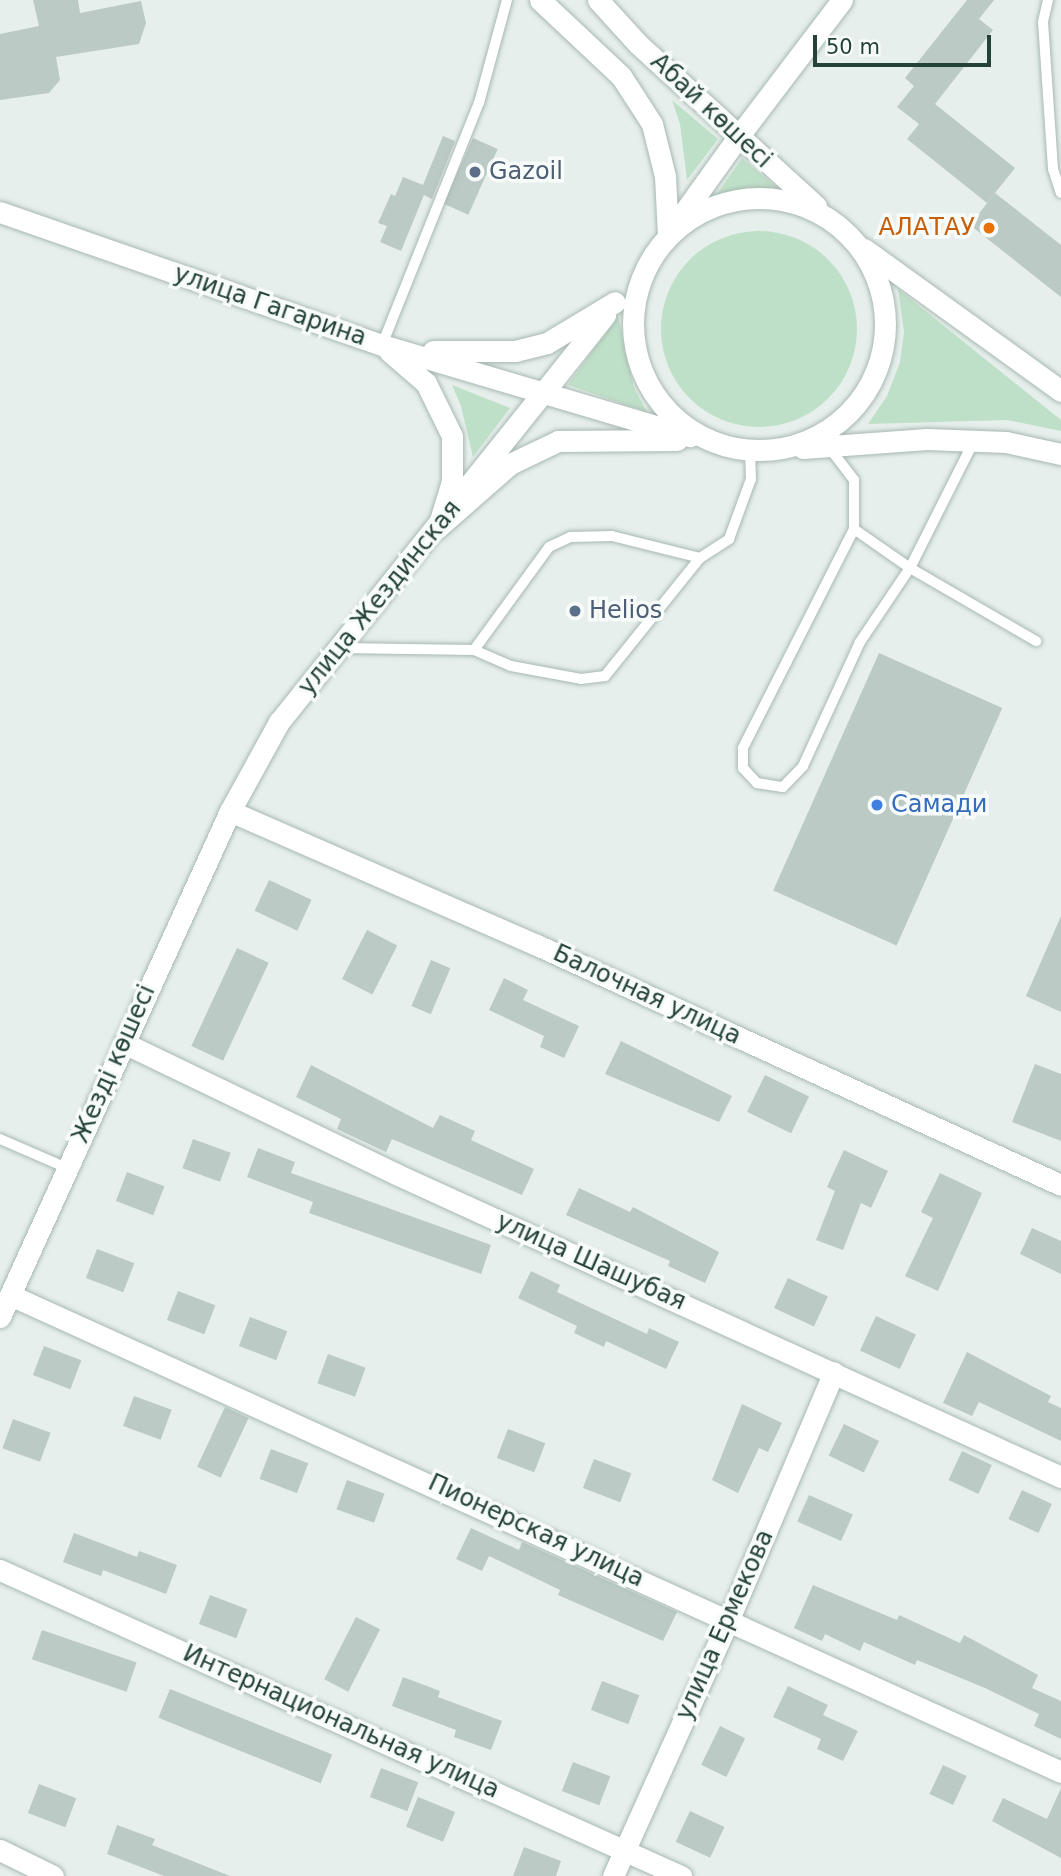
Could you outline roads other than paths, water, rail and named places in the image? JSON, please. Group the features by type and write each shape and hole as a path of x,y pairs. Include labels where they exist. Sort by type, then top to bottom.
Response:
{"street":[{"name":"Абай көшесі","path":"540,0 621,76 652,124 665,176 668,236"},
{"name":"Абай көшесі","path":"598,0 738,137 858,244"},
{"path":"714,442 681,424 664,406 639,363 632,327 637,290 652,256 842,0"},
{"path":"668,236 695,214 739,199 762,197 796,202 828,217"},
{"name":"улица Гагарина","path":"0,212 382,345 714,442"},
{"path":"858,244 1061,391"},
{"path":"780,449 816,438 846,416 870,386 879,363 885,313 877,276 858,244"},
{"name":"улица Жездинская","path":"230,811 279,722 341,648 652,256"},
{"path":"382,345 458,353 515,351 547,343 615,302"},
{"path":"382,345 426,383 452,436 452,481 437,528"},
{"path":"437,528 510,464 558,441 714,442 750,451 974,441 1006,442 1061,454"},
{"name":"Жезді көшесі","path":"0,1317 230,811"},
{"name":"Балочная улица","path":"230,811 537,945 1061,1185"},
{"name":"улица Шашубая","path":"124,1043 396,1174 1061,1477"},
{"name":"Пионерская улица","path":"10,1295 729,1619 1061,1772"},
{"name":"улица Ермекова","path":"613,1876 729,1619 834,1372"},
{"name":"Интернациональная улица","path":"0,1570 681,1876"},
{"path":"0,1850 53,1876"}],"lane":[{"path":"382,345 479,103 507,0"},
{"path":"1048,0 1043,22 1057,111 1053,170 1061,193"},
{"path":"828,446 854,480 854,529 743,748 743,768 757,783 783,788 803,766 860,642 910,568 974,441"},
{"path":"341,648 474,650 511,666 580,678 605,676 700,558 729,539 751,479 750,451"},
{"path":"854,529 910,568 1036,641"},
{"path":"474,650 549,547 570,537 612,536 700,558"},
{"path":"0,1139 67,1168"}],"place":[{"name":"Gazoil","path":"475,172"},
{"name":"АЛАТАУ","path":"989,228"},
{"name":"Helios","path":"575,611"},
{"name":"Самади","path":"877,805"}]}
